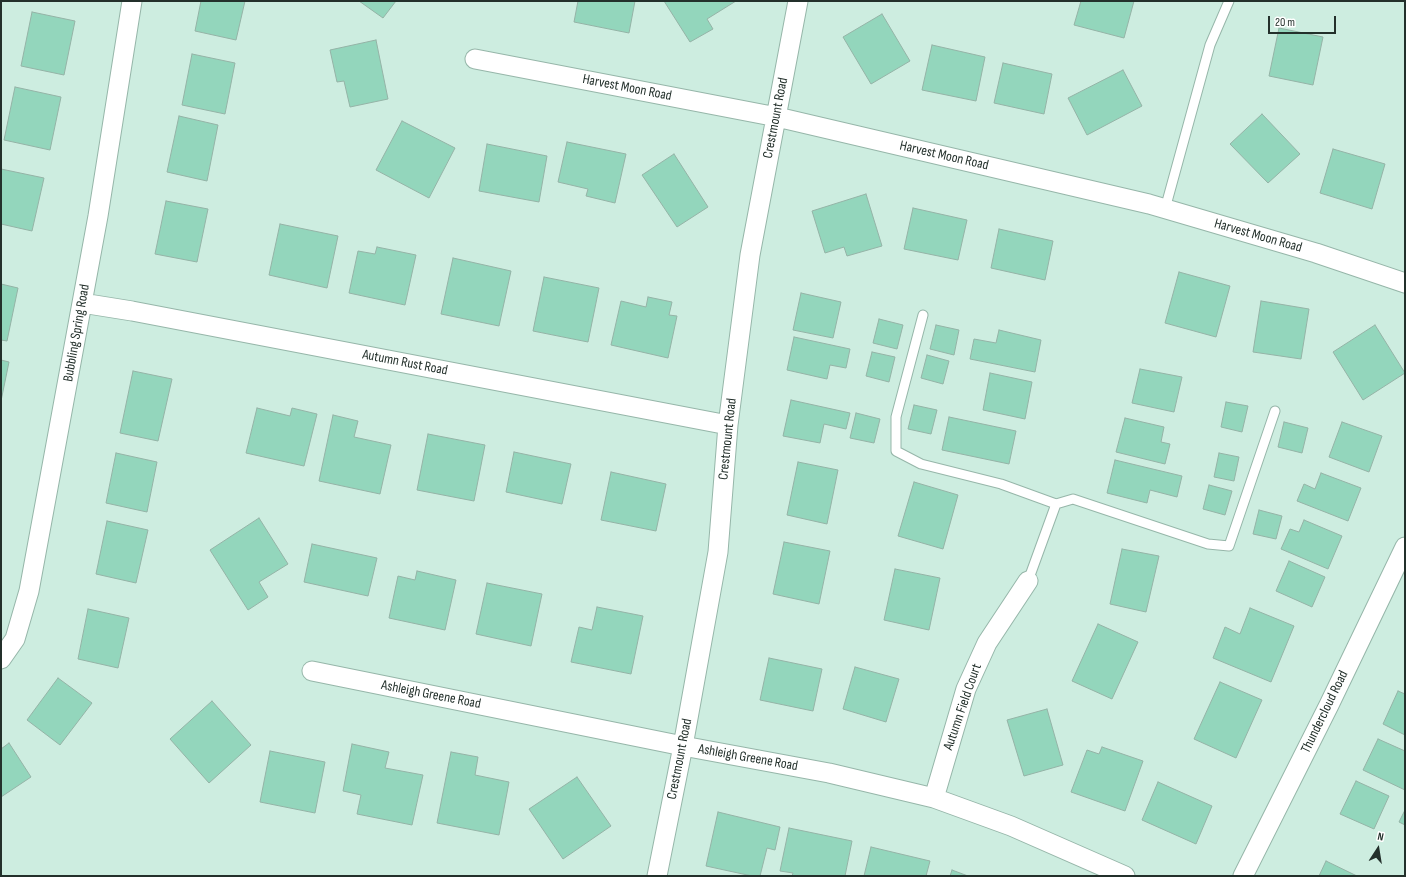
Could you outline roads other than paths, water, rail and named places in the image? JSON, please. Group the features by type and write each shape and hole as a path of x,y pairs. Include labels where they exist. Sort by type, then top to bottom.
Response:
{"street":[{"name":"Bubbling Spring Road","path":"1,659 15,639 29,591 98,216 132,1"},
{"name":"Crestmount Road","path":"657,876 683,746 718,552 728,425 750,255 798,1"},
{"name":"Harvest Moon Road","path":"475,59 777,117 1165,209 1316,253 1405,283"},
{"name":"Autumn Rust Road","path":"82,303 132,311 728,425"},
{"name":"Thundercloud Road","path":"1243,876 1333,698 1405,547"},
{"name":"Autumn Field Court","path":"934,798 966,689 987,643 1028,581"},
{"name":"Ashleigh Greene Road","path":"312,670 683,746 829,773 934,798 1011,826 1125,876"}],"lane":[{"path":"1165,209 1210,45 1229,1"},
{"path":"923,315 896,416 896,451 920,464 1000,484 1056,504 1073,499 1208,544 1229,546 1275,411"},
{"path":"1028,581 1056,504"}]}
